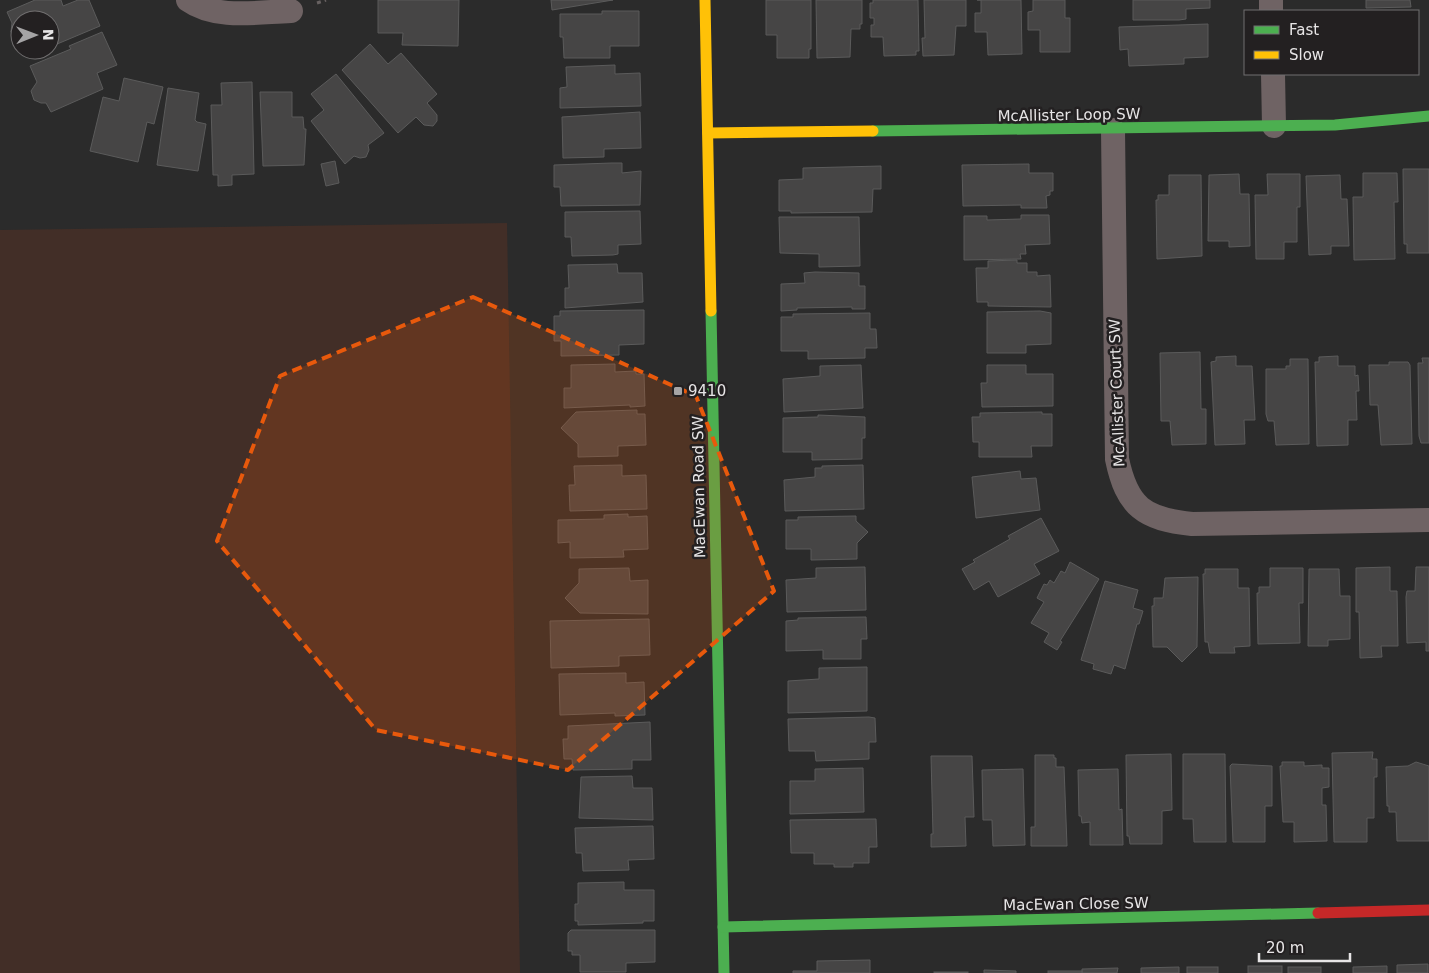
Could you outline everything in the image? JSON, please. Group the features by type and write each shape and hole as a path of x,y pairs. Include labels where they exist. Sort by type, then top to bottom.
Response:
{"street":[{"path":"188,0 208,10 223,13 291,12"},
{"name":"MacEwan Road SW","path":"705,0 724,973"},
{"path":"1272,75 1274,126"},
{"name":"McAllister Loop SW","path":"708,133 1112,130 1335,125 1429,116"},
{"name":"McAllister Court SW","path":"1112,130 1117,459 1121,480 1128,495 1136,505 1156,518 1192,524 1429,520"},
{"name":"MacEwan Close SW","path":"723,927 1429,910"}],"highlighted area":[{"path":"473,297 696,396 774,591 568,770 376,730 217,541 280,376"}],"shaded area":[{"path":"507,223 520,973 0,973 0,230"}],"building":[{"path":"35,0 61,0 63,6 78,0 89,0 100,26 60,43 60,10 12,10"},
{"path":"378,0 459,0 458,46 402,45 403,33 378,33"},
{"path":"551,0 613,0 552,10"},
{"path":"766,0 811,0 811,49 809,49 809,58 777,58 777,35 766,35"},
{"path":"816,0 862,0 862,24 860,24 860,29 851,29 850,57 817,58"},
{"path":"873,0 918,0 919,51 916,51 916,55 884,56 883,37 871,37 871,25 874,25 874,18 870,18 870,3 873,3"},
{"path":"924,0 966,0 966,26 956,26 954,55 923,56 922,38 925,38"},
{"path":"981,0 1021,0 1022,54 988,55 987,32 975,32 975,13 981,13"},
{"path":"1033,0 1065,0 1065,18 1070,18 1070,52 1040,52 1040,30 1028,30 1028,12 1033,11"},
{"path":"1133,0 1210,0 1210,8 1186,9 1186,19 1133,20"},
{"path":"1366,0 1410,0 1411,7 1366,8"},
{"path":"602,11 639,11 639,46 610,46 610,58 564,58 563,37 560,37 560,14 602,14"},
{"path":"1208,24 1208,57 1184,58 1184,64 1129,66 1128,49 1120,50 1119,27"},
{"path":"102,32 117,65 97,73 103,89 51,112 46,103 34,100 31,91 37,82 30,66 44,60 60,60 60,54 71,49 69,46"},
{"path":"370,44 388,64 401,53 437,94 427,103 437,115 437,121 433,126 424,125 416,117 398,133 342,70"},
{"path":"615,65 615,74 640,73 641,106 560,108 560,88 567,87 566,67"},
{"path":"336,74 384,133 368,145 369,150 366,157 354,156 345,164 311,121 324,110 311,94"},
{"path":"124,78 163,87 154,124 147,122 138,162 90,151 103,97 119,101"},
{"path":"252,82 254,174 232,175 232,185 218,186 218,175 213,175 211,105 222,105 221,83"},
{"path":"168,88 199,93 195,120 206,124 198,171 157,165"},
{"path":"260,92 292,92 292,117 303,117 304,129 306,129 304,165 263,166"},
{"path":"640,112 641,148 604,149 604,157 563,158 562,117"},
{"path":"335,161 339,183 326,186 321,164"},
{"path":"622,163 622,173 641,171 640,205 561,206 560,187 554,187 554,165"},
{"path":"1029,164 1029,173 1053,173 1053,191 1050,191 1050,195 1046,196 1047,208 1021,208 1021,205 963,206 962,165"},
{"path":"881,166 881,189 873,189 872,212 791,213 791,211 779,211 779,180 803,179 803,168"},
{"path":"1403,169 1429,169 1429,253 1407,253 1407,244 1404,244"},
{"path":"1363,173 1397,173 1398,202 1394,202 1395,259 1354,260 1353,197 1363,197"},
{"path":"1239,174 1240,194 1249,194 1250,246 1229,247 1229,241 1208,241 1209,175"},
{"path":"1267,174 1300,174 1300,207 1297,207 1297,242 1284,242 1284,259 1256,259 1255,195 1268,195"},
{"path":"1169,175 1201,175 1202,256 1157,259 1156,200 1158,200 1158,195 1169,195"},
{"path":"1340,175 1341,199 1347,199 1349,246 1331,246 1331,254 1309,255 1306,176"},
{"path":"640,211 641,244 618,245 618,254 613,255 572,256 571,237 565,237 565,212"},
{"path":"1021,215 1049,215 1050,244 1025,245 1026,254 1020,254 1021,259 964,260 964,216 987,216 987,220 1021,219"},
{"path":"779,217 859,217 860,266 819,267 819,254 780,253"},
{"path":"1017,260 1017,263 1027,263 1027,272 1037,272 1037,276 1050,275 1051,307 988,306 988,302 977,302 976,268 988,268 988,261"},
{"path":"617,264 618,273 642,273 643,302 565,308 565,288 569,288 568,265"},
{"path":"804,273 859,273 859,286 865,286 865,309 852,309 852,307 797,308 797,310 781,311 781,284 805,283"},
{"path":"644,310 644,344 619,345 619,355 561,356 561,341 554,341 554,316 560,316 560,311"},
{"path":"1040,311 1051,313 1051,344 1026,345 1026,353 987,353 987,312"},
{"path":"870,313 870,329 876,329 877,348 865,348 865,358 808,359 808,351 781,351 781,317 793,317 793,314"},
{"path":"1200,352 1201,409 1206,409 1206,444 1172,445 1170,421 1161,421 1160,353"},
{"path":"1236,356 1236,366 1252,366 1255,420 1244,420 1245,444 1215,445 1211,362 1216,361 1216,357"},
{"path":"1338,356 1338,366 1355,366 1355,376 1358,375 1359,391 1356,391 1357,420 1348,420 1348,445 1317,446 1315,362 1319,362 1319,357"},
{"path":"1422,358 1429,358 1429,443 1421,443 1419,436 1418,363 1423,363"},
{"path":"1290,359 1308,359 1309,444 1276,445 1274,421 1268,421 1266,414 1266,369 1286,369 1286,366 1290,366"},
{"path":"1389,362 1408,362 1410,365 1412,444 1381,445 1378,405 1370,405 1369,365 1389,365"},
{"path":"615,364 615,372 636,371 636,374 644,374 645,406 564,408 564,388 571,388 571,365"},
{"path":"861,365 863,408 784,412 783,379 820,376 820,366"},
{"path":"987,365 1026,365 1026,374 1053,374 1053,406 982,407 981,383 987,383"},
{"path":"637,410 637,414 645,414 646,445 618,446 618,456 578,457 578,444 561,428 576,412"},
{"path":"1042,412 1042,414 1052,414 1052,446 1031,446 1032,457 979,457 979,442 973,442 972,417 980,417 980,413"},
{"path":"818,415 865,417 862,459 812,460 812,452 783,452 783,418 818,417"},
{"path":"622,465 622,476 646,475 647,509 570,511 569,485 575,485 574,466"},
{"path":"863,465 864,509 785,511 784,480 815,477 815,468 822,468 822,466"},
{"path":"1020,471 1021,479 1036,478 1040,510 976,518 972,477"},
{"path":"628,514 628,517 647,516 648,549 623,550 624,557 570,558 570,542 558,543 558,520 604,519 604,515"},
{"path":"856,516 856,521 868,532 857,543 857,559 811,560 811,549 786,549 786,520 798,520 798,517"},
{"path":"1041,518 1059,551 1034,564 1040,574 998,597 989,581 974,590 962,569 975,562 973,560 1010,539 1008,536"},
{"path":"1070,562 1099,579 1060,641 1062,642 1057,650 1044,642 1049,633 1031,623 1044,602 1037,598 1044,584 1047,585 1050,580 1054,583 1061,571 1065,573"},
{"path":"865,567 866,610 787,612 786,580 816,578 816,568"},
{"path":"1390,567 1390,591 1397,591 1398,646 1381,646 1382,657 1360,658 1359,612 1356,612 1356,568"},
{"path":"1416,567 1429,567 1429,651 1426,651 1426,642 1407,643 1406,597 1407,591 1415,591"},
{"path":"629,568 630,581 648,580 648,614 580,613 565,598 579,583 579,569"},
{"path":"1270,568 1303,568 1303,603 1299,603 1300,643 1258,644 1257,593 1259,593 1259,587 1270,587"},
{"path":"1205,569 1238,569 1238,588 1249,588 1250,646 1234,647 1235,653 1210,653 1208,642 1205,642 1203,574 1205,574"},
{"path":"1309,569 1339,569 1340,596 1350,596 1350,639 1328,640 1328,646 1308,646"},
{"path":"1198,577 1197,647 1182,662 1167,647 1153,647 1152,606 1154,606 1154,598 1163,598 1165,578"},
{"path":"1105,581 1138,590 1133,608 1143,611 1139,624 1137,624 1125,669 1114,665 1111,674 1093,669 1094,664 1081,660"},
{"path":"866,617 867,639 861,639 861,659 823,659 823,650 786,651 786,621 798,620 798,618"},
{"path":"649,619 650,655 619,656 619,666 551,668 550,621"},
{"path":"867,667 867,711 788,713 788,681 819,679 819,668"},
{"path":"626,673 626,683 644,682 645,715 615,716 615,713 560,715 559,674"},
{"path":"875,718 876,742 869,742 869,759 816,761 815,751 789,751 788,719"},
{"path":"650,722 651,760 632,760 632,769 573,770 572,759 564,759 563,739 568,739 568,726"},
{"path":"1373,752 1372,759 1377,759 1377,777 1374,777 1374,818 1367,818 1367,842 1334,842 1332,753"},
{"path":"1171,754 1172,810 1162,811 1162,844 1130,844 1129,836 1127,836 1126,755"},
{"path":"1183,754 1225,754 1226,842 1194,842 1193,819 1183,819"},
{"path":"1035,755 1054,755 1056,767 1064,767 1067,846 1031,846 1031,827 1035,827"},
{"path":"931,756 972,756 974,817 965,817 966,846 931,847 931,834 933,834"},
{"path":"1282,762 1304,762 1304,766 1322,765 1322,768 1329,768 1329,787 1322,788 1322,805 1326,805 1327,841 1294,842 1294,822 1283,822 1280,766 1282,766"},
{"path":"1416,762 1429,766 1429,841 1397,841 1396,812 1389,812 1389,806 1387,806 1386,767 1408,766"},
{"path":"1232,764 1272,766 1272,806 1265,806 1265,842 1233,842 1230,766"},
{"path":"863,768 864,812 790,814 790,781 815,781 815,769"},
{"path":"1023,769 1025,845 993,846 992,820 983,820 982,770"},
{"path":"1118,769 1119,810 1122,809 1123,845 1090,845 1090,822 1082,823 1081,816 1079,816 1078,770"},
{"path":"632,776 633,788 652,788 653,820 579,818 581,777"},
{"path":"876,819 877,847 869,847 869,863 853,863 853,867 834,867 834,864 814,864 814,853 791,853 790,820"},
{"path":"653,826 654,859 628,860 629,870 583,871 582,853 576,853 575,828"},
{"path":"624,882 624,890 654,890 654,921 578,925 578,921 575,921 575,904 578,904 578,883"},
{"path":"571,930 655,930 655,962 626,963 626,972 580,972 580,955 572,955 572,951 568,951 568,933"},
{"path":"870,960 870,973 793,973 793,971 817,971 817,961"},
{"path":"1428,964 1428,973 1397,973 1397,965"},
{"path":"1248,966 1282,966 1282,973 1248,973"},
{"path":"1387,966 1387,973 1353,973 1353,967"},
{"path":"1179,967 1179,973 1141,973 1141,968"},
{"path":"1187,967 1218,967 1218,973 1187,973"},
{"path":"1288,967 1321,967 1321,973 1288,973"},
{"path":"1118,968 1117,973 1082,973 1082,969"},
{"path":"984,970 1016,971 1016,973 984,973"},
{"path":"1048,971 1082,971 1082,973 1048,973"},
{"path":"968,972 968,973 934,973"}],"traffic: fast":[{"path":"873,131 1335,125 1429,116"},
{"path":"711,311 724,973"},
{"path":"723,927 1318,913"}],"traffic: slow":[{"path":"705,0 711,311"},
{"path":"708,133 873,131"}],"traffic: jam":[{"path":"1318,913 1429,910"}],"place":[{"name":"9410","path":"678,391"}]}
